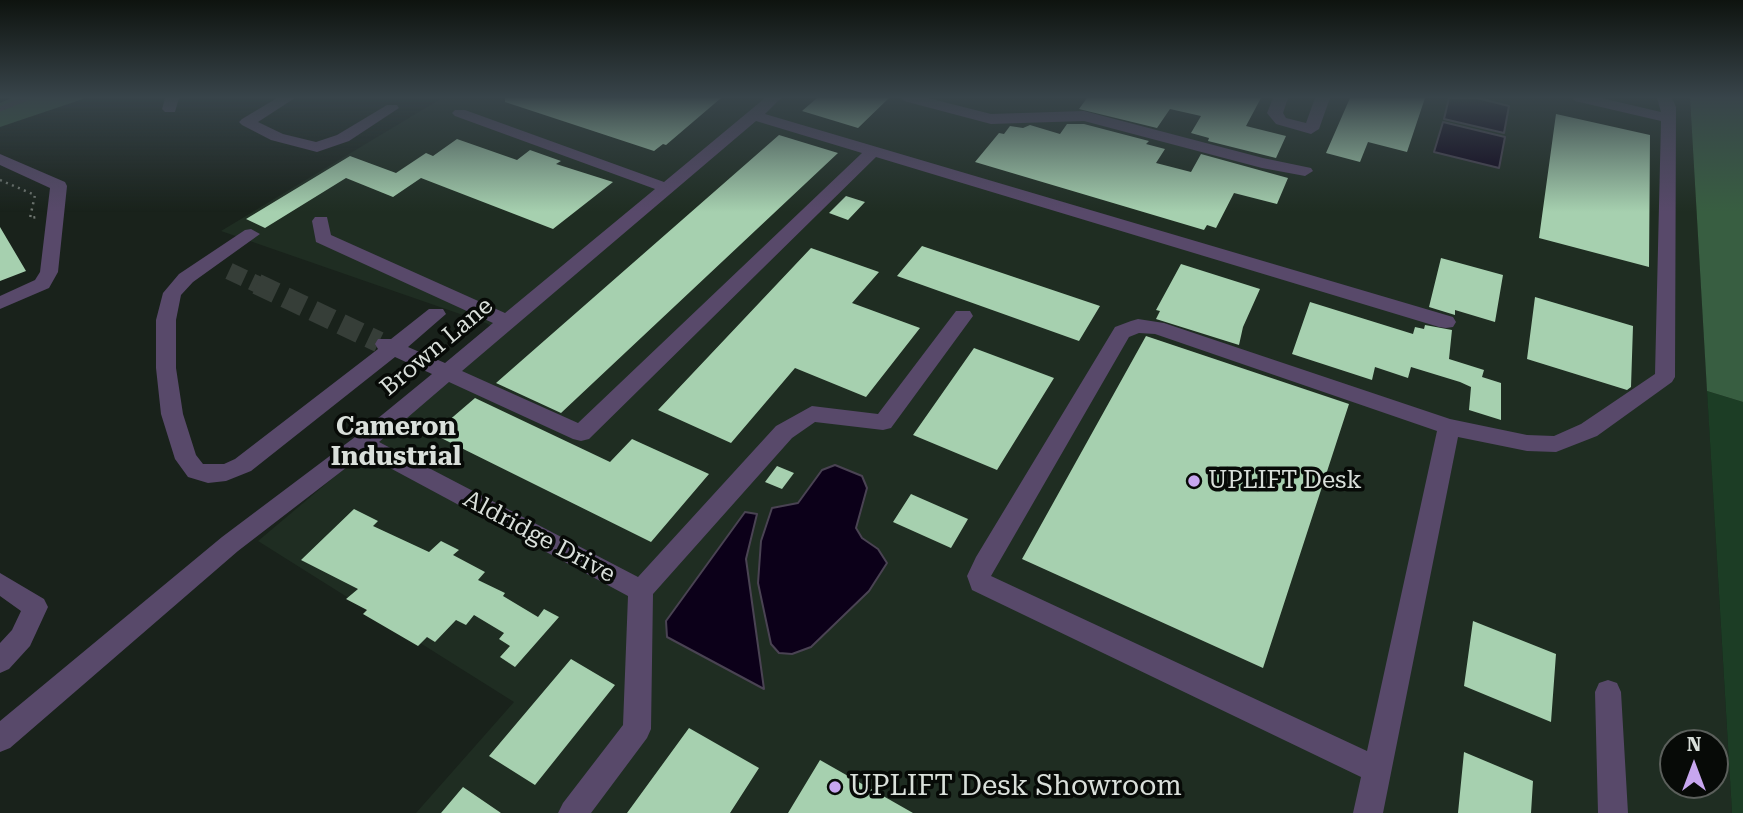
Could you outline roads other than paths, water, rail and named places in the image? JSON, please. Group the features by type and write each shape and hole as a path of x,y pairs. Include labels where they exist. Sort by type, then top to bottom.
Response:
{"street":[{"path":"275,136 317,147 346,136"},
{"path":"523,136 666,188"},
{"name":"Brown Lane","path":"5,725 230,544 363,443 728,136"},
{"path":"823,136 1446,322"},
{"path":"1160,136 1262,163 1305,171"},
{"path":"1377,770 981,583 979,576 1122,332 1131,328 1157,328 1449,427 1527,443 1556,444 1588,430 1665,377 1668,136"},
{"path":"386,345 581,433 873,151"},
{"path":"0,159 59,186 49,272 41,284 0,303"},
{"path":"321,221 322,238 506,322"},
{"path":"251,234 208,261 172,293 166,320 166,368 172,414 186,459 195,471 208,474 226,472 243,465 386,345 436,314"},
{"path":"208,261 229,271"},
{"path":"573,813 637,729 641,591 784,432 812,414 883,422 963,316"},
{"path":"1368,813 1449,427"},
{"name":"Aldridge Drive","path":"363,443 641,591"},
{"path":"0,583 35,607 21,638 0,660"},
{"path":"1608,692 1613,813"}],"tunnel":[{"path":"229,271 261,286"},
{"path":"257,284 379,342"}],"place":[{"name":"UPLIFT Desk","path":"1194,481"},
{"name":"UPLIFT Desk Showroom","path":"835,787"}],"district":[{"name":"Cameron Industrial","path":"396,442"}]}
